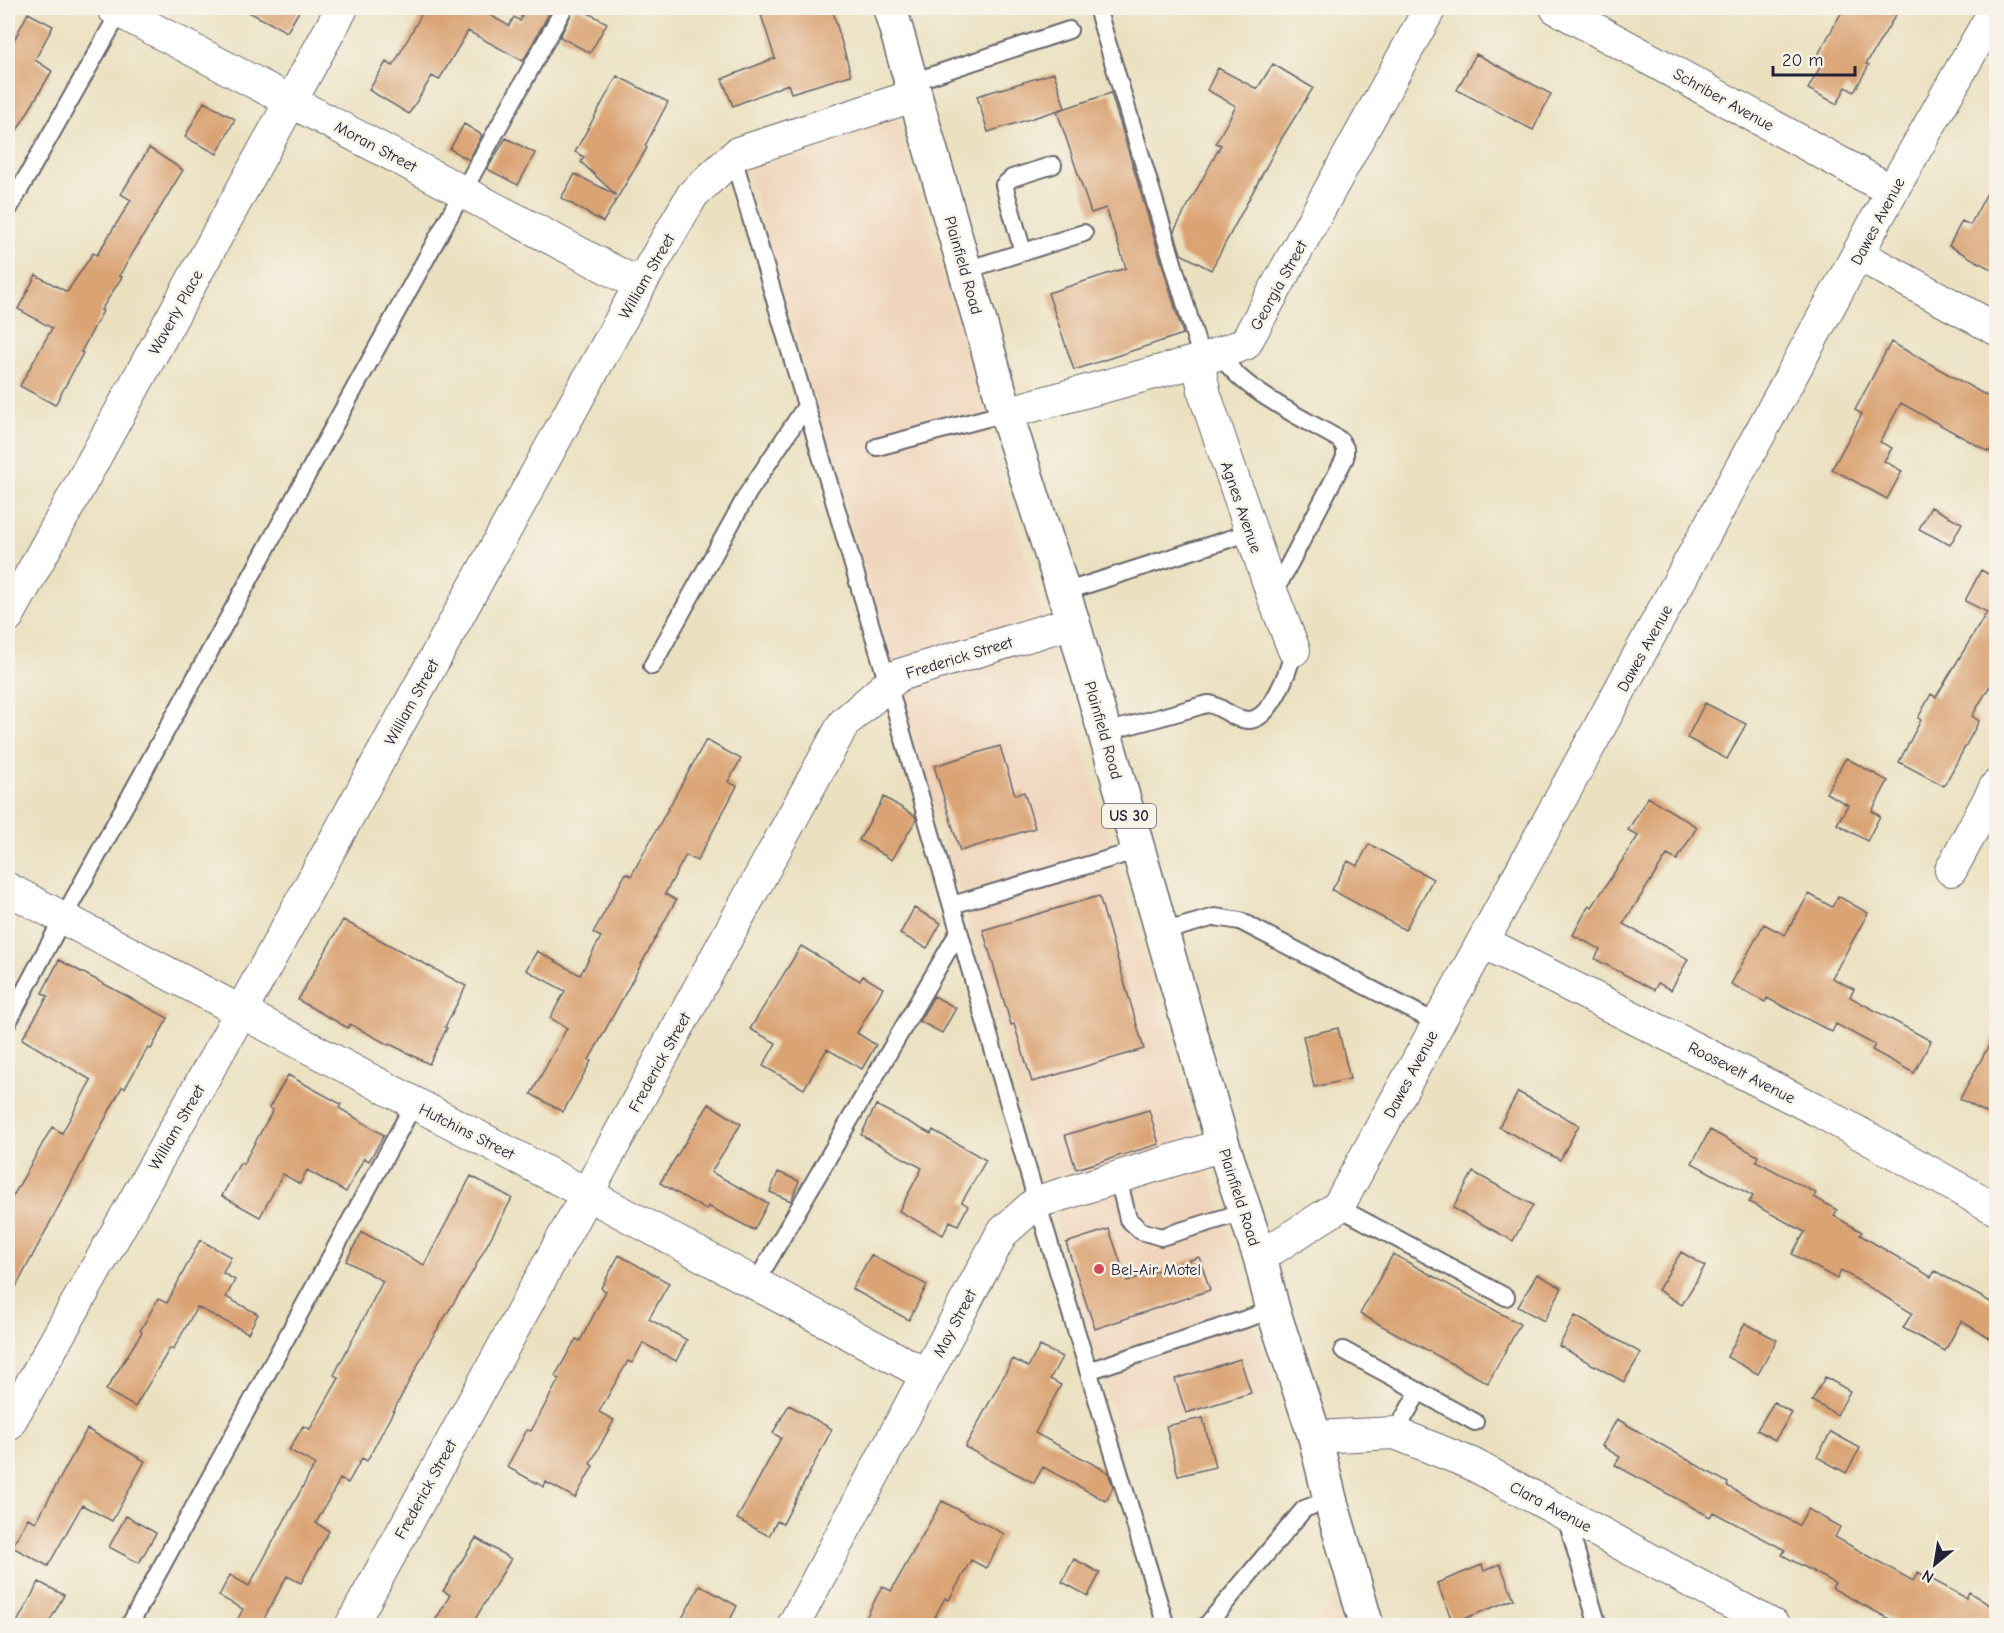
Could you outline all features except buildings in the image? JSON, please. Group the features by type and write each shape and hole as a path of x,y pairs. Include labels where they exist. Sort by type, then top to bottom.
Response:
{"main road":[{"name":"Plainfield Road","path":"890,8 1006,413 1069,607 1223,1145 1243,1212 1260,1257 1273,1310 1315,1437 1330,1499 1367,1626"}],"street":[{"name":"Waverly Place","path":"8,616 342,8"},
{"name":"Georgia Street","path":"1006,413 1207,358 1245,344 1430,8"},
{"name":"Schriber Avenue","path":"1556,8 1892,191"},
{"name":"Dawes Avenue","path":"1260,1257 1338,1207 1892,191 1996,8"},
{"name":"Moran Street","path":"118,9 640,285"},
{"name":"William Street","path":"8,1425 240,1012 640,285 693,194 738,153 914,89"},
{"path":"1859,255 1996,329"},
{"name":"Agnes Avenue","path":"1207,358 1205,395 1273,596 1294,650"},
{"name":"Frederick Street","path":"351,1626 844,723 899,675 1069,607"},
{"path":"1951,870 1996,786"},
{"name":"Hutchins Street","path":"8,889 927,1375"},
{"name":"Roosevelt Avenue","path":"1483,942 1821,1112 1996,1209"},
{"name":"May Street","path":"793,1626 1002,1233 1037,1202 1223,1145"},
{"name":"Clara Avenue","path":"1315,1437 1395,1433 1472,1464 1774,1626"}],"lane":[{"path":"8,1022 564,8"},
{"path":"1097,8 1207,358 1224,362 1243,380 1340,440 1345,448 1345,458 1273,596"},
{"path":"8,210 118,9"},
{"path":"914,89 1069,30"},
{"path":"733,157 1037,1202 1166,1626"},
{"path":"1023,252 1004,185 1012,178 1053,165"},
{"path":"966,270 1084,233"},
{"path":"652,666 748,493 806,405"},
{"path":"877,447 1006,413"},
{"path":"1069,607 1251,532"},
{"path":"1105,732 1208,704 1238,718 1255,719 1273,703 1290,667 1294,650"},
{"path":"952,905 1139,850"},
{"path":"1162,932 1215,917 1240,921 1437,1023"},
{"path":"755,1284 959,931"},
{"path":"129,1626 414,1104"},
{"path":"1118,1178 1128,1219 1141,1231 1161,1237 1243,1212"},
{"path":"1338,1207 1506,1297"},
{"path":"1088,1371 1273,1310"},
{"path":"1343,1350 1475,1422"},
{"path":"1395,1433 1419,1391"},
{"path":"1206,1626 1304,1509 1330,1499"},
{"path":"1565,1513 1599,1626"}],"shaded area":[{"path":"897,119 1275,1393 1118,1429 747,168"},
{"path":"1335,1596 1344,1625 1314,1625"}],"place":[{"name":"Bel-Air Motel","path":"1099,1269"}]}
